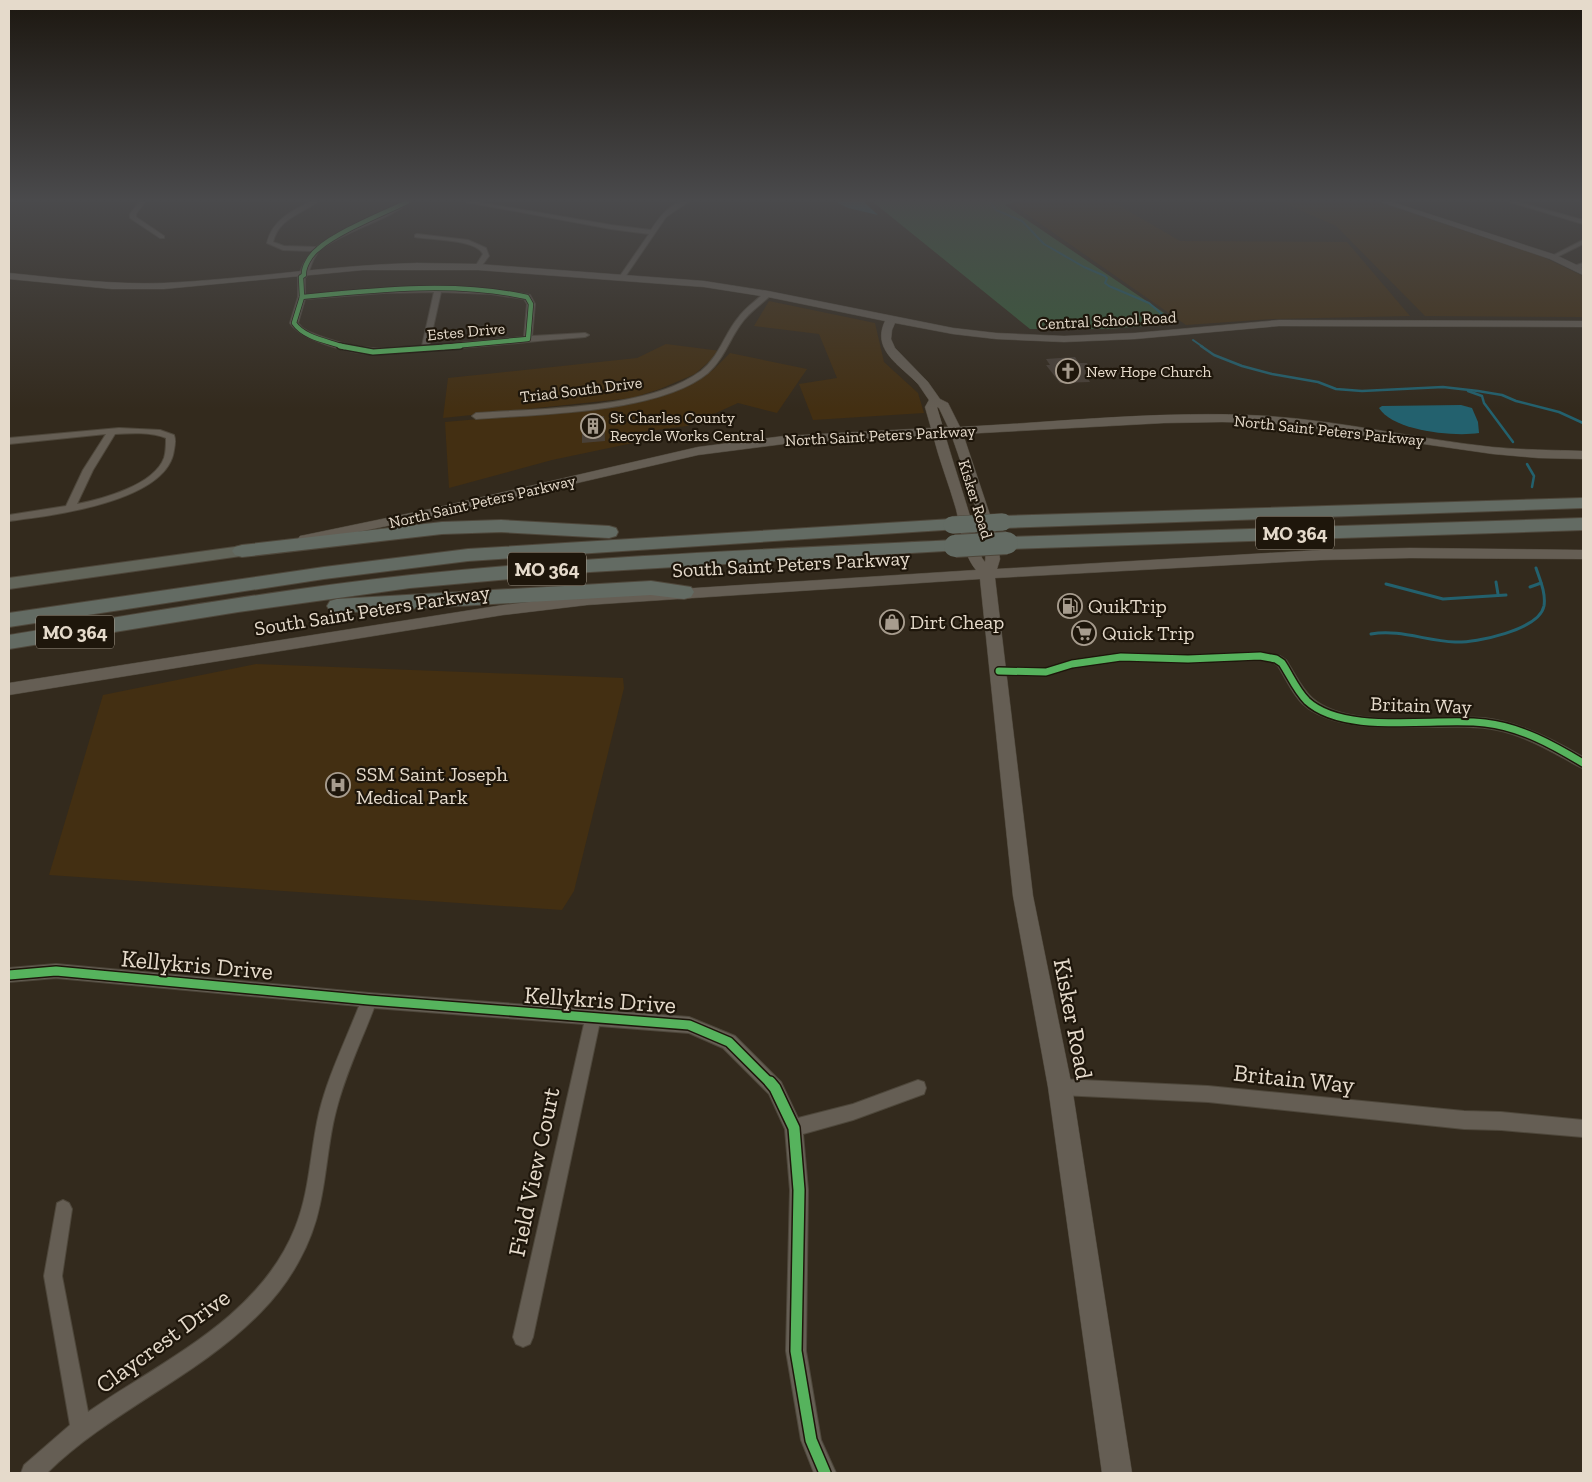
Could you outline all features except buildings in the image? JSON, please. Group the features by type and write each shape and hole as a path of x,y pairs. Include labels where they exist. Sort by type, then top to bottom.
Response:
{"highway":[{"path":"1476,507 1583,494"},
{"name":"MO 364","path":"9,620 427,560 528,550 1003,522 1583,502"},
{"name":"MO 364","path":"9,642 376,586 554,568 1008,543 1583,524"},
{"path":"242,551 413,530 471,526 603,531 786,534"},
{"path":"141,622 256,615 378,603 570,592 650,588 684,592"}],"main road":[{"name":"Central School Road","path":"9,276 94,285 145,286 196,284 335,271"},
{"name":"Central School Road","path":"545,271 704,284 768,294 891,320 953,331 996,336 1064,339 1135,336 1279,323 1583,324"},
{"name":"Kisker Road","path":"891,320 887,327 886,338 891,352 904,367 924,384 935,400 944,406 980,500 993,559 987,574 1023,896 1060,1087 1117,1473"},
{"name":"Kisker Road","path":"935,400 930,407 948,472 962,507 975,558 987,574"},
{"name":"North Saint Peters Parkway","path":"9,584 242,551 410,518 716,448 786,441 954,430 1194,419 1259,420 1311,425 1492,450 1583,455"},
{"name":"South Saint Peters Parkway","path":"9,689 503,610 587,600 684,592 987,574 1369,554 1583,554"}],"street":[{"path":"623,276 626,271"},
{"name":"Estes Drive","path":"302,297 394,289 440,288 509,293 527,297 530,304 528,338 499,343 383,352 347,348 306,334 298,329 294,323 302,297 303,284 300,282 304,274"},
{"path":"425,348 440,288"},
{"name":"Triad South Drive","path":"476,416 619,402 648,396 681,384 703,373 718,359 738,322 768,294"},
{"path":"528,338 585,335"},
{"path":"9,441 112,432 151,431 167,433 171,436 172,444 169,458 156,477 143,486 122,495 71,507 9,518"},
{"path":"71,507 88,470 112,432"},
{"name":"Britain Way","path":"999,671 1046,672 1072,664 1121,657 1188,659 1260,656 1282,662 1308,702 1331,715 1385,722 1486,723 1516,731 1566,752 1583,763"},
{"name":"Kellykris Drive","path":"9,975 56,971 369,1000 689,1025 729,1042 765,1076 774,1088 794,1128 799,1190 796,1352 811,1440 825,1473"},
{"name":"Claycrest Drive","path":"32,1473 82,1428 184,1363 248,1313 288,1261 308,1219 320,1148 332,1096 369,1000"},
{"name":"Field View Court","path":"524,1337 593,1018"},
{"name":"Britain Way","path":"1060,1087 1208,1094 1464,1120 1501,1121 1583,1129"},
{"path":"794,1128 853,1112 918,1088"},
{"path":"63,1209 53,1276 82,1428"}],"shaded area":[{"path":"1109,271 1372,271 1410,316 1273,319 1186,325"},
{"path":"1381,271 1573,271 1583,276 1583,317 1425,316"},
{"path":"769,301 875,323 884,362 918,393 924,413 813,420 799,384 837,378 819,334 754,326"},
{"path":"666,344 721,351 695,374 660,389 632,398 443,418 448,378 637,358"},
{"path":"730,353 807,369 777,413 738,403 687,426 640,432 633,443 552,460 449,488 445,422 570,411 642,402 684,387 713,370"},
{"name":"SSM Saint Joseph Medical Park","path":"256,664 623,678 624,688 574,891 562,910 49,875 103,695"}],"green space":[{"path":"958,271 1103,271 1179,323 1108,329 1030,329"}],"water":[{"path":"1461,405 1472,408 1478,422 1479,433 1455,434 1425,431 1397,422 1386,416 1379,408 1382,406"}],"waterway":[{"path":"1094,271 1105,276 1107,278 1105,283 1109,286 1149,303 1171,322"},
{"path":"1193,340 1203,347"},
{"path":"1201,346 1214,355 1242,366 1272,374 1318,382 1336,389 1362,391 1443,387 1478,391 1502,395 1516,401 1559,412 1583,423"},
{"path":"1468,391 1482,396 1484,403 1513,442"},
{"path":"1527,464 1534,476 1532,487"},
{"path":"1371,634 1392,633 1444,641 1465,642 1491,637 1519,628 1531,622 1540,614 1544,606 1543,591 1536,568"},
{"path":"1496,582 1498,594"},
{"path":"1530,587 1541,583"},
{"path":"1386,584 1443,599 1506,595"}],"cycle path":[{"path":"302,297 301,277 304,275 304,271"},
{"path":"437,289 518,295 527,297 531,304 528,339 499,343 373,352 347,348 306,334 298,329 294,323 302,297 356,292 437,289"},
{"path":"999,671 1046,672 1072,664 1121,657 1188,659 1260,656 1276,659 1282,663 1306,700 1329,713 1349,719 1372,722 1464,722 1498,725 1536,738 1583,763"},
{"path":"9,975 56,971 369,1000 689,1025 729,1042 775,1088 794,1128 799,1190 796,1351 811,1440 825,1473"}],"place":[{"name":"New Hope Church","path":"1068,371"},
{"name":"St Charles County Recycle Works Central","path":"593,426"},
{"name":"QuikTrip","path":"1070,606"},
{"name":"Dirt Cheap","path":"892,622"},
{"name":"Quick Trip","path":"1084,633"},
{"name":"SSM Saint Joseph Medical Park","path":"338,785"}]}
